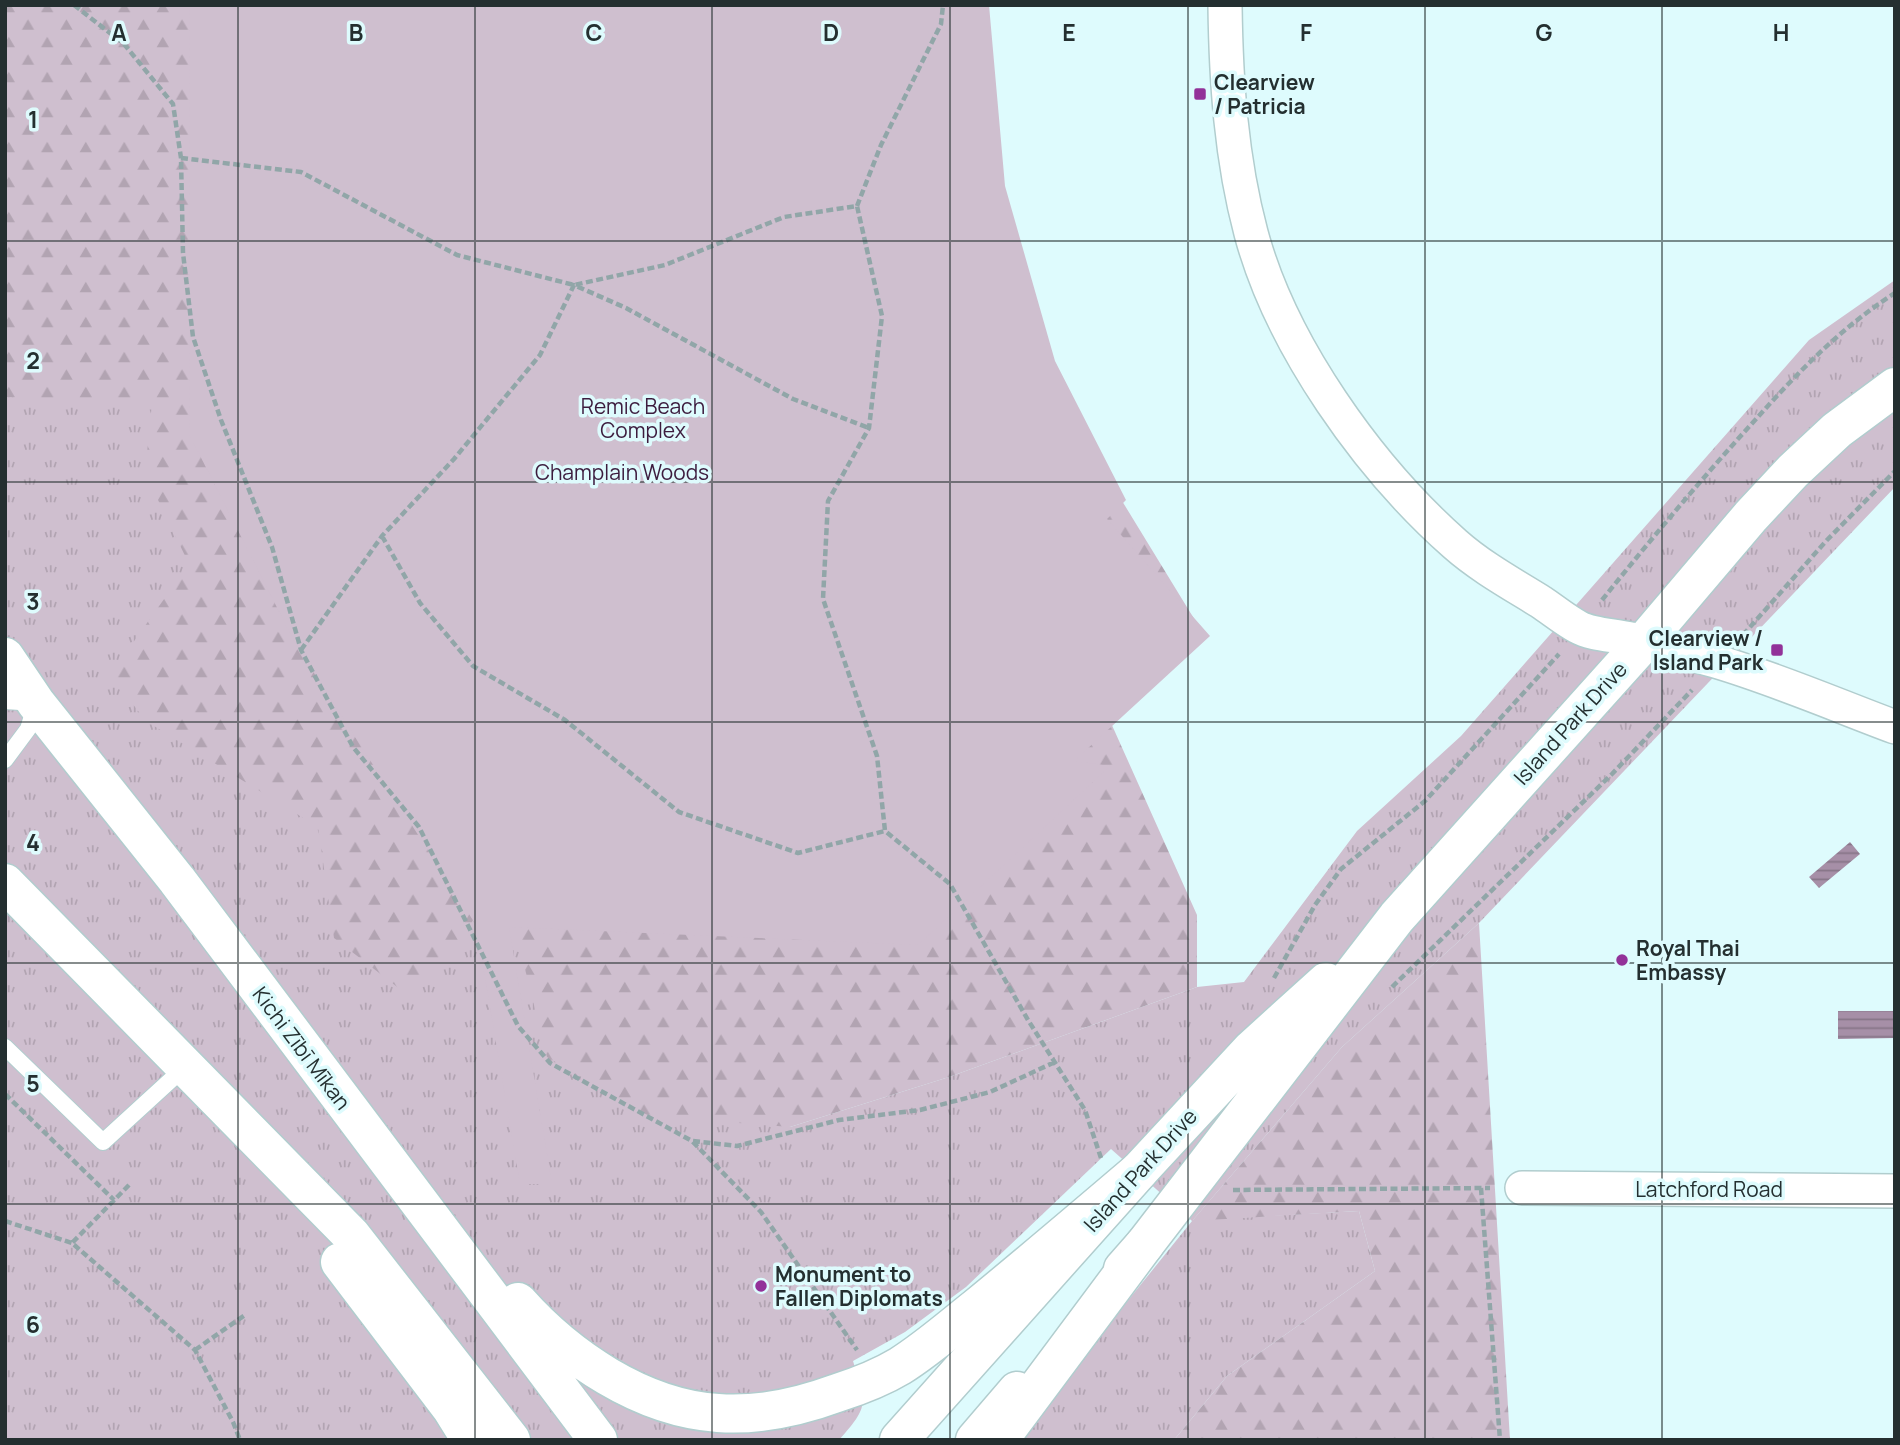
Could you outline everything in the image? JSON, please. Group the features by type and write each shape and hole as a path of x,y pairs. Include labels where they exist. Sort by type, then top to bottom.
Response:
{"main road":[{"name":"Island Park Drive","path":"975,1440 1145,1244 1397,917 1644,642 1793,471 1837,430 1895,387"},
{"name":"Kichi Zībī Mīkan","path":"5,657 21,702 177,880 598,1440"},
{"path":"5,883 351,1235 511,1440"},
{"name":"Island Park Drive","path":"900,1440 1121,1168 1397,917"},
{"path":"259,1140 328,1246 451,1408 471,1440"},
{"path":"374,1143 528,1314 561,1344 588,1363 649,1396 679,1406 718,1413 776,1410 810,1403 870,1382 902,1365 1000,1289 1121,1168"},
{"path":"999,1440 1145,1244"}],"street":[{"path":"1225,5 1229,111 1242,197 1263,269 1294,338 1328,395 1358,438 1408,497 1456,545 1579,628 1718,662 1895,727"},
{"name":"Latchford Road","path":"1522,1188 1895,1191"}],"lane":[{"path":"5,760 28,729 21,702"},
{"path":"5,1047 103,1142 187,1066"}],"path":[{"path":"75,5 124,44 173,104 181,158 183,253 193,337 221,420 272,547 301,650 353,747 419,827 518,1026 550,1063 692,1140 761,1212 860,1355"},
{"path":"943,5 941,24 881,145 857,206 882,316 869,428 828,500 823,599 877,756 885,831 950,884 1121,1168"},
{"path":"181,158 301,172 457,255 573,285 626,308 793,399 869,428"},
{"path":"573,285 665,265 783,217 857,206"},
{"path":"301,650 382,537 454,459 540,355 573,285"},
{"path":"1384,995 1612,774 1718,662 1827,540 1895,471"},
{"path":"382,537 420,603 473,666 565,720 679,812 798,853 885,831"},
{"path":"692,1140 737,1146 839,1120 920,1110 990,1092 1055,1062"},
{"path":"5,1094 114,1200"},
{"path":"72,1243 128,1185"},
{"path":"1481,1188 1500,1440"},
{"path":"1220,1190 1522,1188"},
{"path":"5,1221 72,1243 195,1350 240,1440"},
{"path":"195,1350 245,1315"}],"green space":[{"path":"5,5 483,898 790,1127 949,1077 1197,987 1244,982 1357,831 1461,736 1809,340 1895,280 1895,487 1479,923 1342,1047 1193,1220 1359,1211 1375,1271 1227,1376 1174,1440 1022,1440 1059,1386 1192,1221 1111,1149 966,1287 905,1332 853,1361 861,1387 862,1404 856,1419 839,1440 5,1440"},
{"name":"Remic Beach Complex","path":"5,5 985,5 1002,211 1075,424 1204,635 1111,723 1197,915 1197,987 949,1077 790,1127 649,1116 547,1057 513,921 483,899 460,947 405,993 334,938 318,827 146,721 110,675 189,564 145,473 152,403 5,397"},
{"name":"Remic Beach Complex","path":"190,5 989,5 1005,186 1055,361 1126,500 1107,519 1210,636 1074,761 1110,766 918,945 509,927 552,1184 520,1184 476,925 296,645 189,434"},
{"path":"1479,923 1510,1440 1174,1440 1227,1376 1375,1271 1359,1211 1192,1221 1342,1047"}],"shaded area":[{"path":"1850,842 1860,854 1819,888 1809,877"},
{"path":"1838,1011 1895,1011 1895,1038 1838,1039"}],"place":[{"name":"Clearview / Patricia","path":"1200,94"},
{"name":"Clearview / Island Park","path":"1777,650"},
{"name":"Royal Thai Embassy","path":"1622,960"},
{"name":"Monument to Fallen Diplomats","path":"761,1286"}],"park label":[{"name":"Champlain Woods","path":"622,472"}]}
